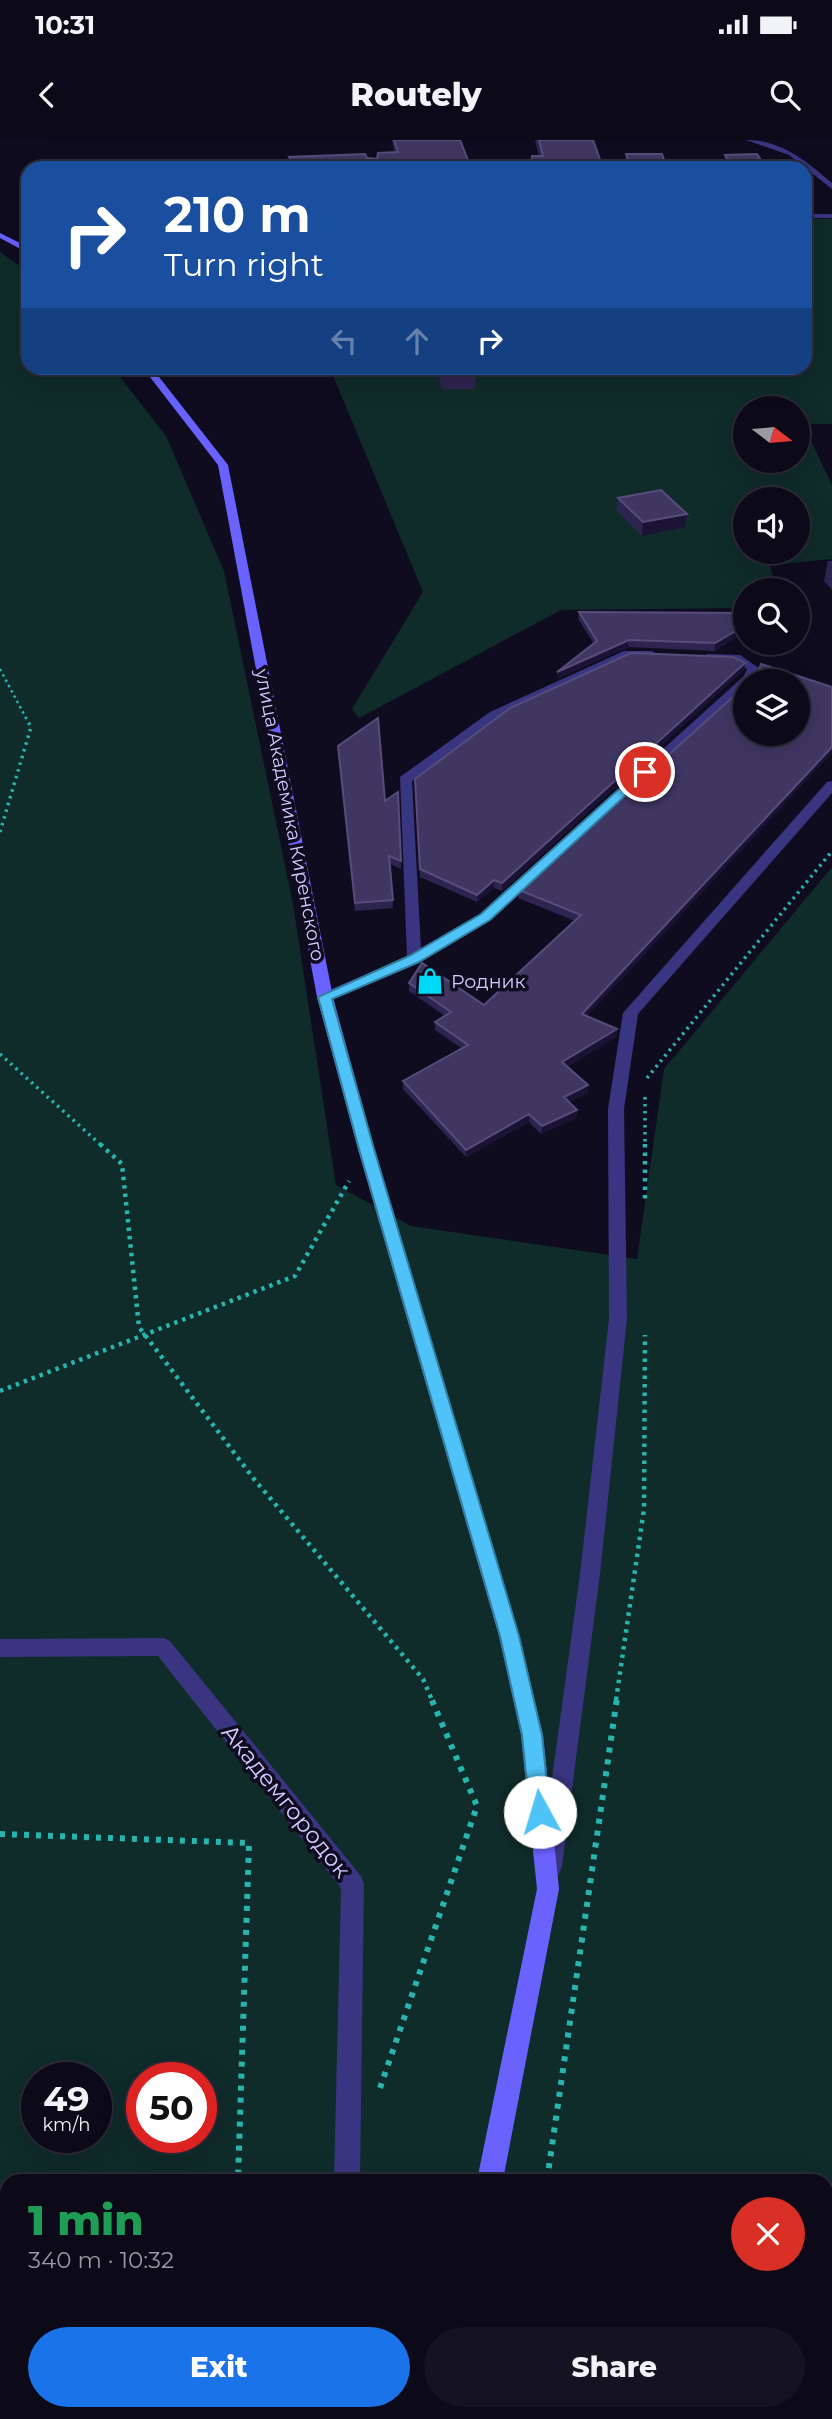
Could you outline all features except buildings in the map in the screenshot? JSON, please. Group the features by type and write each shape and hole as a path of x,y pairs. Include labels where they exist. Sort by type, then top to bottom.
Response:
{"main road":[{"path":"0,235 21,246"},
{"name":"улица Академика Киренского","path":"152,375 223,465 325,997 366,1149 509,1636 532,1735 548,1889 491,2174"}],"street":[{"path":"750,140 792,153 802,161"},
{"path":"812,170 832,187"},
{"path":"821,177 832,177"},
{"path":"812,216 832,216"},
{"path":"414,959 405,780 494,715 628,654 668,655"},
{"path":"325,997 414,959 485,917 750,677 753,668 736,658 696,656"},
{"path":"548,1889 590,1574 618,1319 616,1109 631,1013 832,785"},
{"name":"Академгородок","path":"0,1648 163,1647 352,1884 347,2174"}],"path":[{"path":"0,669 31,727 0,832"},
{"path":"645,1080 832,851"},
{"path":"0,1055 122,1164 139,1328 254,1479 423,1679 477,1806 375,2101"},
{"path":"645,1094 645,1205"},
{"path":"0,1391 295,1276 366,1149"},
{"path":"548,2174 644,1509 645,1329"},
{"path":"0,1834 250,1843 238,2174"}],"green space":[{"path":"812,219 832,219 832,424 810,424 810,396 733,396 733,473 810,473 810,439 832,485 832,559 810,561 810,487 733,487 733,564 780,564 770,565 773,578 733,578 733,608 561,610 359,718 352,709 423,592 333,375 812,375"},
{"path":"0,252 21,267 21,375 118,375 166,436 224,571 293,904 336,1185 411,1226 637,1259 664,1069 832,867 832,2174 0,2174"}],"place":[{"name":"Родник","path":"430,981"}],"route":[{"path":"540,1812 532,1735 509,1636 366,1149 325,997 414,959 485,917 645,772"}]}
